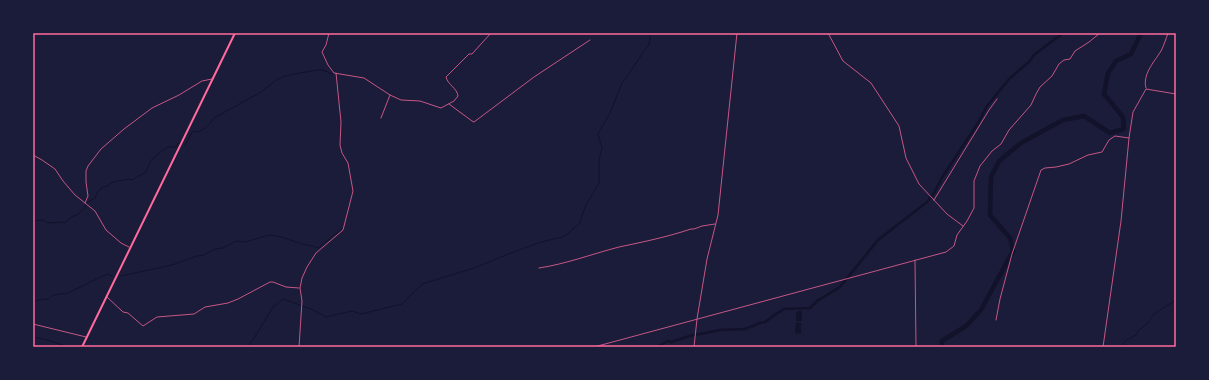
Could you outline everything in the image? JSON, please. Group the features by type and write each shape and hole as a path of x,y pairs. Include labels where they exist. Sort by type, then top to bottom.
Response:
{"main road":[{"path":"82,347 235,33"}],"street":[{"path":"329,33 326,45 322,52 330,69 336,73 364,78 390,95 401,100 420,101 441,108 458,96 458,92 446,80 446,77 469,54 472,54 491,33"},
{"path":"694,347 696,319 707,259 718,215 737,33"},
{"path":"828,33 843,61 871,83 899,126 906,158 913,174 921,186 950,218 963,226"},
{"path":"594,347 946,252 954,246 957,235 974,208 974,181 980,166 992,151 1001,144 1009,130 1031,105 1040,87 1052,76 1059,64 1064,60 1070,59 1075,51 1084,46 1100,33"},
{"path":"1103,347 1121,221 1133,112 1146,89 1144,83 1149,69 1162,49 1168,33"},
{"path":"449,103 474,122 534,77 590,40"},
{"path":"299,347 302,301 300,288 302,278 316,253 343,230 353,191 348,163 342,153 340,145 341,122 336,73"},
{"path":"86,204 88,196 86,171 88,166 105,145 152,108 179,95 202,81 213,79"},
{"path":"1146,89 1176,94"},
{"path":"381,118 390,95"},
{"path":"934,200 991,106 997,99"},
{"path":"996,320 1012,254 1041,170 1069,164 1088,155 1102,152 1109,140 1115,136 1129,138"},
{"path":"33,155 55,169 63,182 75,196 94,211 108,233 130,248"},
{"path":"539,268 673,235 702,226 716,224"},
{"path":"915,260 916,347"},
{"path":"107,296 123,312 128,313 143,326 157,317 194,314 206,307 238,299 270,282 286,287 300,288"},
{"path":"33,324 87,337"}],"shaded area":[{"path":"802,311 802,321 796,321 796,313"},
{"path":"797,322 801,323 801,334 795,333"}],"waterway":[{"path":"246,347 253,340 273,307 283,299 311,309 326,317 352,311 361,314 402,304 422,284 474,268 538,243 565,236 579,224 586,205 599,183 599,160 602,148 598,134 611,111 621,85 649,44 651,33"},
{"path":"695,335 720,330 745,329 765,322 784,309 810,308 817,301 840,287 878,240 927,202 978,123 987,106 1010,78 1029,62 1034,55 1063,33"},
{"path":"942,347 942,341 966,326 981,310 1013,251 1010,238 990,215 991,177 999,161 1021,143 1063,120 1084,116 1110,133 1124,129 1123,117 1104,94 1108,73 1116,61 1131,54 1141,33"},
{"path":"185,145 193,131 198,132 203,129 214,118 261,92 276,80 284,76 317,70 323,70 332,74"},
{"path":"33,221 43,220 48,223 65,223 84,209 88,202 95,198 98,191 103,187 113,182 129,179 132,180 141,175 146,172 151,160 159,153 168,147 176,147 178,143 180,143"},
{"path":"121,276 172,265 204,255 215,249 223,248 236,241 245,242 269,235 282,237 318,248 343,228"},
{"path":"33,302 48,299 53,295 68,293 107,274 112,276"},
{"path":"1121,347 1125,341 1136,335 1154,314 1176,300"},
{"path":"657,347 668,341 671,342 693,335"},
{"path":"33,337 48,340 68,347"}]}
